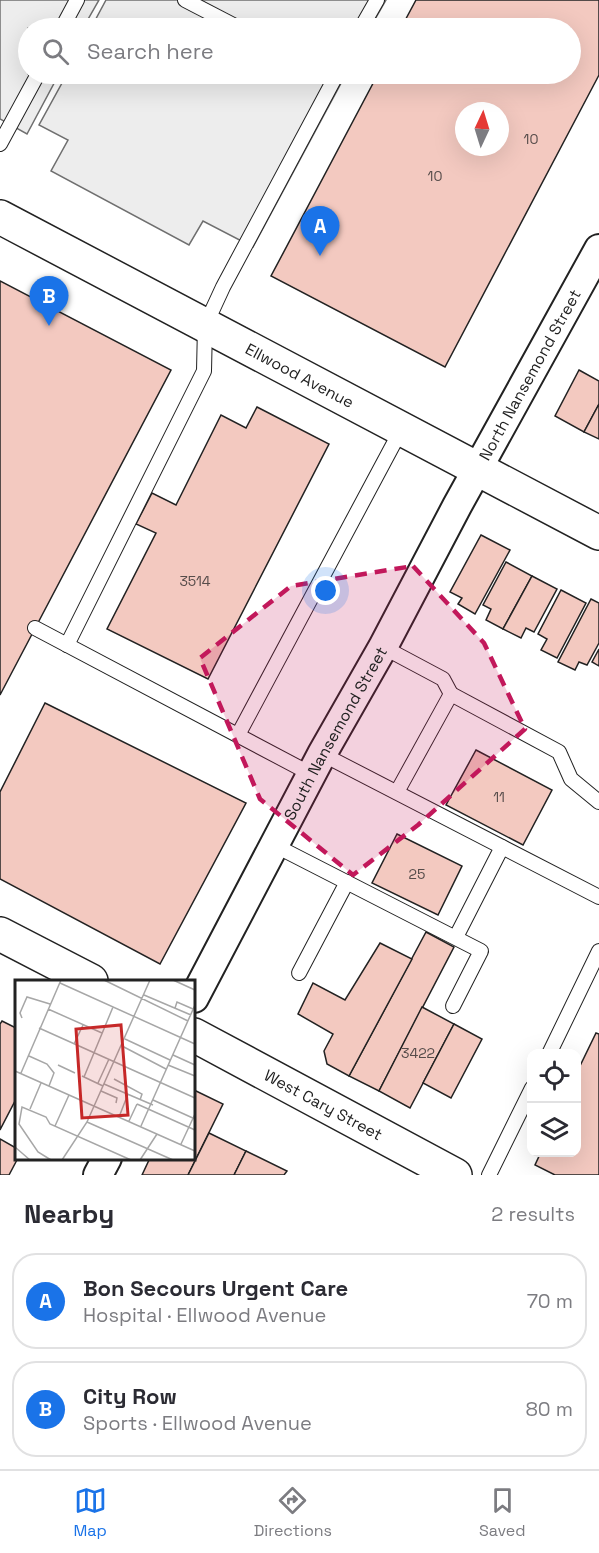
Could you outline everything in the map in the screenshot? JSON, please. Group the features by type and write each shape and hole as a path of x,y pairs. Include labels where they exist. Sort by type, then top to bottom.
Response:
{"main road":[{"name":"Ellwood Avenue","path":"0,217 599,533"},
{"path":"0,934 89,980"},
{"name":"West Cary Street","path":"195,1036 454,1175"}],"street":[{"name":"North Nansemond Street","path":"477,470 592,280 599,249"},
{"name":"South Nansemond Street","path":"195,996 316,764 383,647 477,470"},
{"path":"98,1175 106,1160"}],"lane":[{"path":"67,18 77,0"},
{"path":"185,0 220,18"},
{"path":"366,18 376,0"},
{"path":"0,144 33,84"},
{"path":"67,645 204,371 205,326 222,287 327,84"},
{"path":"238,735 401,430"},
{"path":"35,628 238,735 397,792 599,897"},
{"path":"383,647 443,679 451,694 559,752 571,779 599,802"},
{"path":"397,792 451,694"},
{"path":"274,845 481,951 453,1006"},
{"path":"456,937 502,847"},
{"path":"299,973 347,882"},
{"path":"551,1049 599,951"},
{"path":"489,1175 527,1096"}],"highlighted area":[{"path":"413,566 484,643 525,729 418,825 353,875 260,799 200,658 291,586"}],"shaded area":[{"path":"0,0 99,0 89,18 18,18 18,84 54,84 27,134 0,119"},
{"path":"106,0 386,0 376,18 96,18"},
{"path":"62,84 341,84 253,247 203,221 189,245 51,171 68,140 39,125"}],"building":[{"path":"416,0 599,0 599,75 445,367 271,276 373,84 581,84 581,18 406,18"},
{"path":"0,281 171,370 0,695"},
{"path":"579,370 599,381 599,404 584,432 555,416"},
{"path":"599,404 599,439 584,432"},
{"path":"257,407 329,444 208,679 107,629 156,533 136,524 152,493 176,505 221,415 246,428"},
{"path":"481,535 510,550 475,614 458,604 462,598 450,592"},
{"path":"506,562 532,576 503,629 486,620 491,609 483,605"},
{"path":"532,576 557,589 534,632 526,628 521,638 503,629"},
{"path":"561,590 586,603 557,658 541,650 547,639 538,634"},
{"path":"591,599 599,603 599,643 587,665 579,662 575,670 558,662"},
{"path":"599,649 599,666 592,662"},
{"path":"45,703 246,803 160,964 0,879 0,792"},
{"path":"476,750 552,790 523,845 446,805"},
{"path":"397,834 462,866 438,915 372,883"},
{"path":"426,932 454,947 379,1091 349,1076"},
{"path":"380,943 412,959 349,1076 327,1064 324,1051 333,1034 298,1014 313,983 345,1000"},
{"path":"422,1007 454,1024 410,1108 379,1091"},
{"path":"2,1021 15,1028 15,1101 0,1130 0,1024"},
{"path":"454,1024 482,1039 451,1098 423,1083"},
{"path":"596,1033 599,1034 599,1175 555,1175 535,1165 539,1157 581,1157 581,1064"},
{"path":"195,1090 223,1104 188,1175 142,1175 149,1160 195,1160"},
{"path":"209,1133 246,1151 234,1175 188,1175"},
{"path":"0,1139 15,1147 15,1160 17,1160 9,1175 0,1175"},
{"path":"246,1151 287,1171 284,1175 234,1175"}],"place":[{"name":"Bon Secours Urgent Care","path":"320,256"},
{"name":"City Row","path":"49,326"}]}
